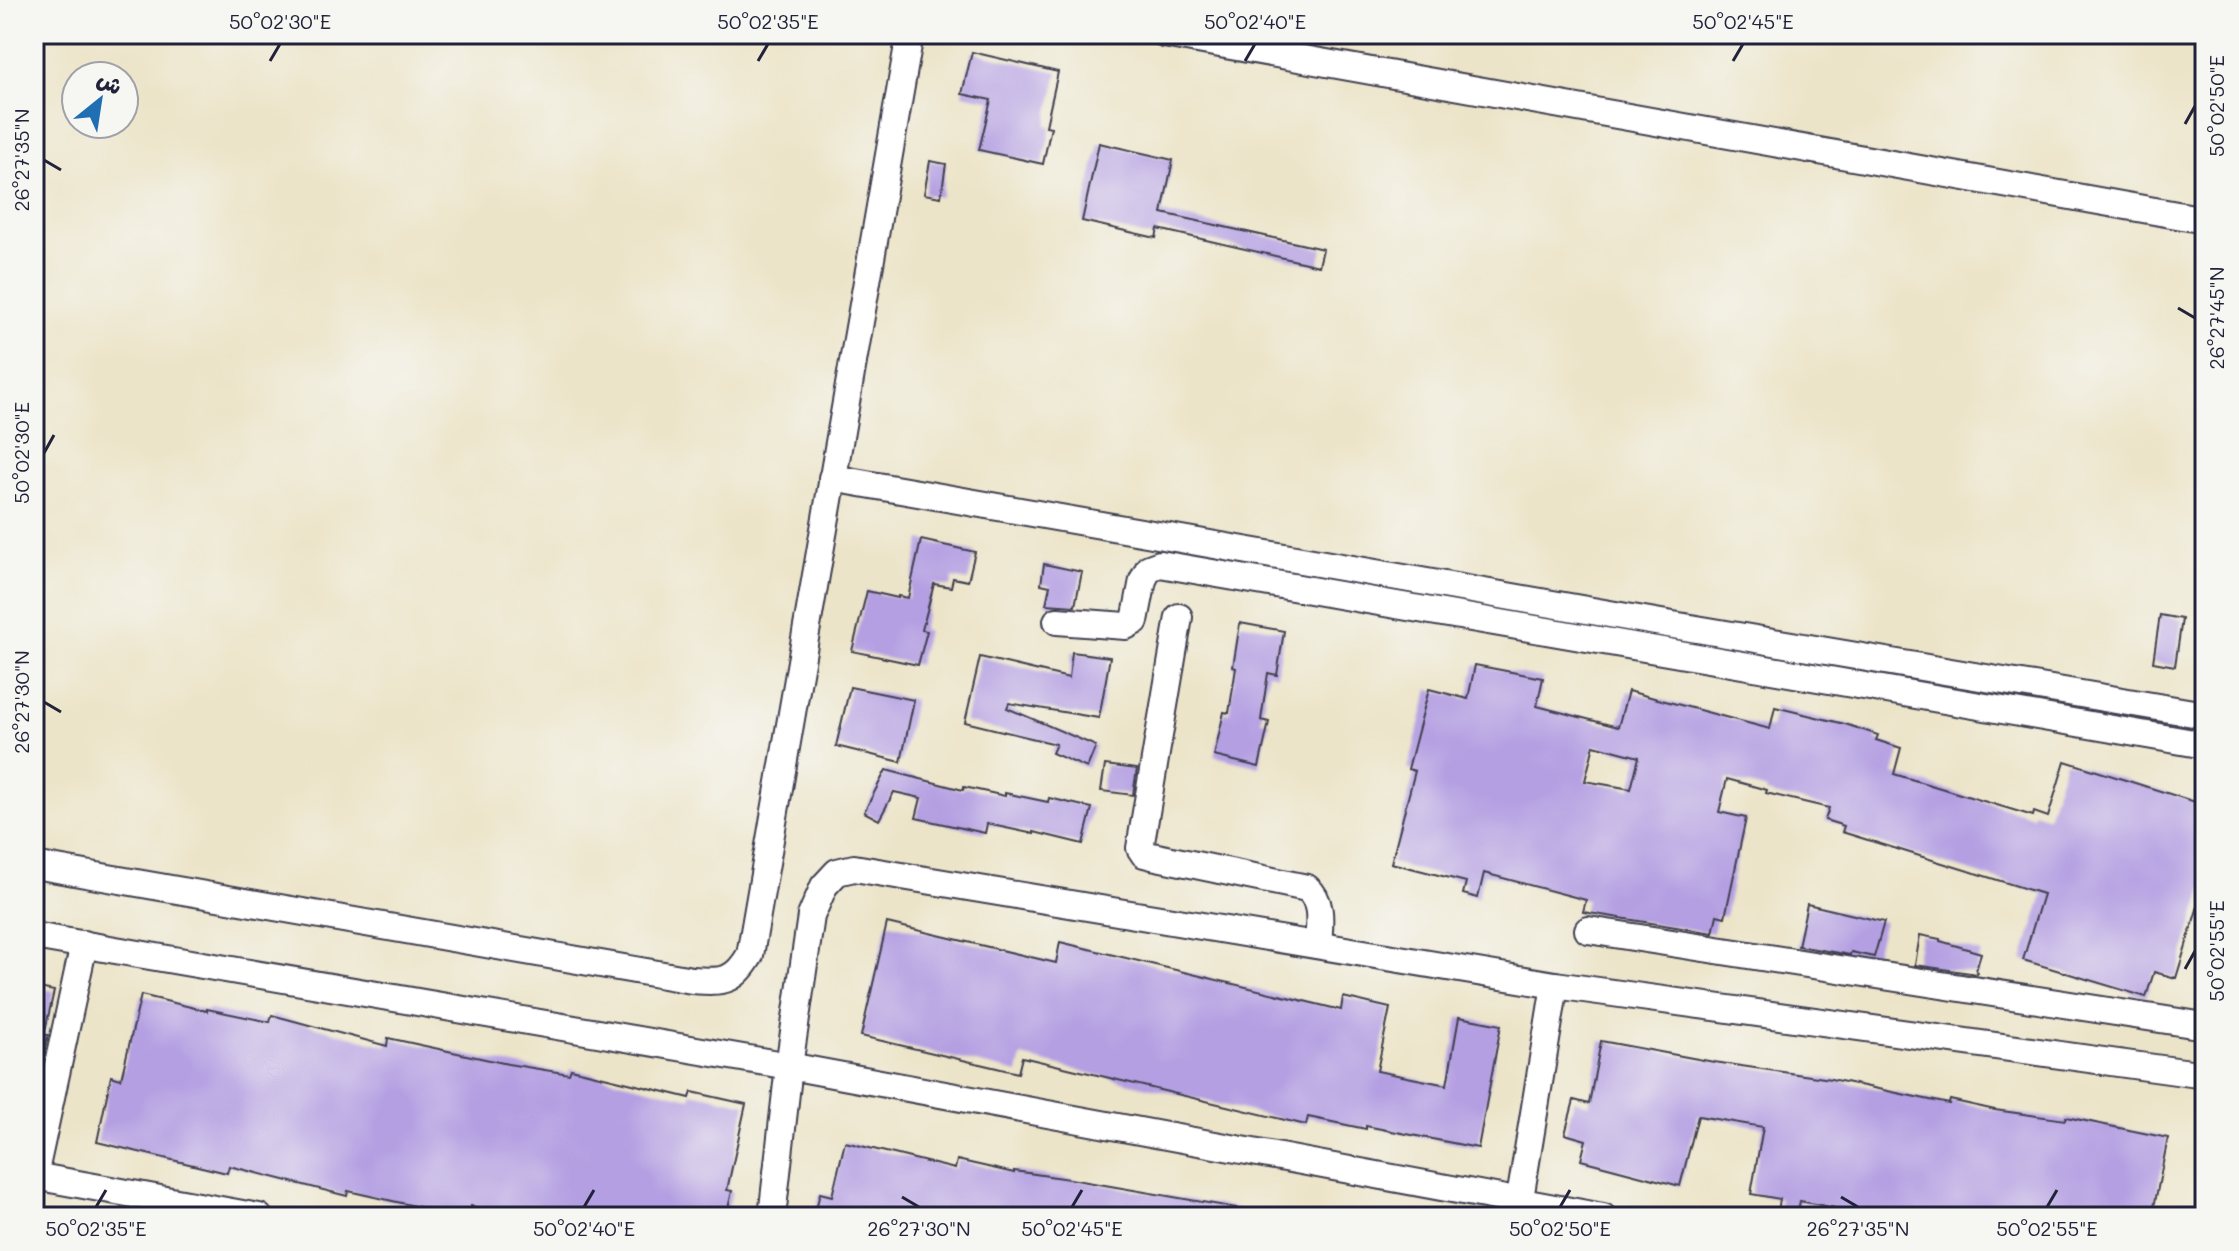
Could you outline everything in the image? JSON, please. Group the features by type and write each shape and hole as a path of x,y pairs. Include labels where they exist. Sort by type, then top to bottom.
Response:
{"street":[{"path":"34,865 692,980 715,982 730,979 742,968 750,955 910,34"},
{"path":"1164,34 2205,220"},
{"path":"832,478 1598,613 2205,715"},
{"path":"1057,621 1126,626 1135,621 1143,580 1149,568 1160,564 2205,745"},
{"path":"1179,617 1140,848 1144,854 1152,856 1307,888 1314,893 1320,913 1318,945"},
{"path":"772,1217 789,1066 811,916 824,886 837,872 854,868 1555,985 2205,1075"},
{"path":"1588,930 2205,1026"},
{"path":"34,936 789,1066 1518,1209 1603,1217"},
{"path":"84,944 34,1176 259,1217"},
{"path":"1518,1209 1555,985"}],"building":[{"path":"972,52 1058,72 1046,126 1051,127 1043,164 979,150 991,100 962,94"},
{"path":"1099,143 1173,160 1162,213 1323,249 1319,266 1158,229 1156,238 1082,221"},
{"path":"930,161 946,164 941,197 924,194"},
{"path":"921,540 975,552 968,581 953,578 951,587 934,584 922,630 927,631 918,665 852,651 867,591 908,598"},
{"path":"1044,564 1082,572 1075,606 1046,604 1050,586 1041,584"},
{"path":"2160,615 2182,619 2175,666 2153,662"},
{"path":"1240,623 1284,631 1277,675 1268,673 1261,720 1269,722 1259,767 1214,756 1224,712 1229,713"},
{"path":"1072,652 1110,657 1099,718 1009,703 1007,708 1096,746 1087,768 1052,753 1056,744 965,722 980,657 1069,678"},
{"path":"1475,665 1543,678 1537,706 1618,727 1628,691 1770,729 1775,707 1878,735 1876,740 1901,748 1894,774 2033,816 2034,812 2048,817 2065,761 2205,805 2205,883 2176,978 2154,972 2146,997 2023,960 2043,894 1842,832 1844,826 1825,820 1829,808 1766,793 1767,790 1727,779 1719,812 1746,818 1725,917 1717,915 1713,933 1583,912 1586,900 1484,873 1478,898 1463,894 1466,882 1391,863 1415,771 1408,769 1429,689 1468,699","holes":["1594,745 1639,757 1631,789 1585,781"]},
{"path":"850,687 914,700 901,762 836,746"},
{"path":"1105,765 1137,769 1133,795 1101,791"},
{"path":"886,770 963,790 964,787 1048,802 1049,798 1092,808 1083,844 987,824 985,833 916,818 921,798 894,792 879,820 864,812"},
{"path":"1807,904 1884,922 1874,957 1798,946"},
{"path":"887,923 1056,963 1060,942 1341,1010 1343,997 1390,1008 1377,1071 1447,1085 1459,1017 1501,1025 1478,1148 1308,1117 1306,1125 1022,1057 1018,1073 861,1036"},
{"path":"1920,935 1981,953 1977,974 1915,965"},
{"path":"34,987 54,991 44,1035 48,1035 42,1061 34,1059"},
{"path":"141,995 270,1022 272,1015 387,1046 388,1038 508,1064 569,1074 571,1069 690,1098 692,1092 746,1104 727,1190 732,1191 726,1217 518,1217 471,1206 468,1217 464,1217 348,1191 347,1196 229,1166 227,1173 97,1142 111,1076 121,1079"},
{"path":"1601,1041 1831,1079 1949,1104 1950,1100 1995,1110 2065,1120 2066,1117 2168,1138 2152,1217 1864,1217 1865,1214 1800,1201 1797,1215 1778,1212 1780,1199 1751,1194 1763,1127 1698,1116 1680,1186 1581,1160 1586,1140 1565,1134 1574,1100 1589,1104"},
{"path":"845,1142 955,1169 957,1160 1014,1173 1076,1180 1237,1208 1236,1217 956,1217 938,1213 937,1217 814,1217 820,1193 832,1196"}]}
